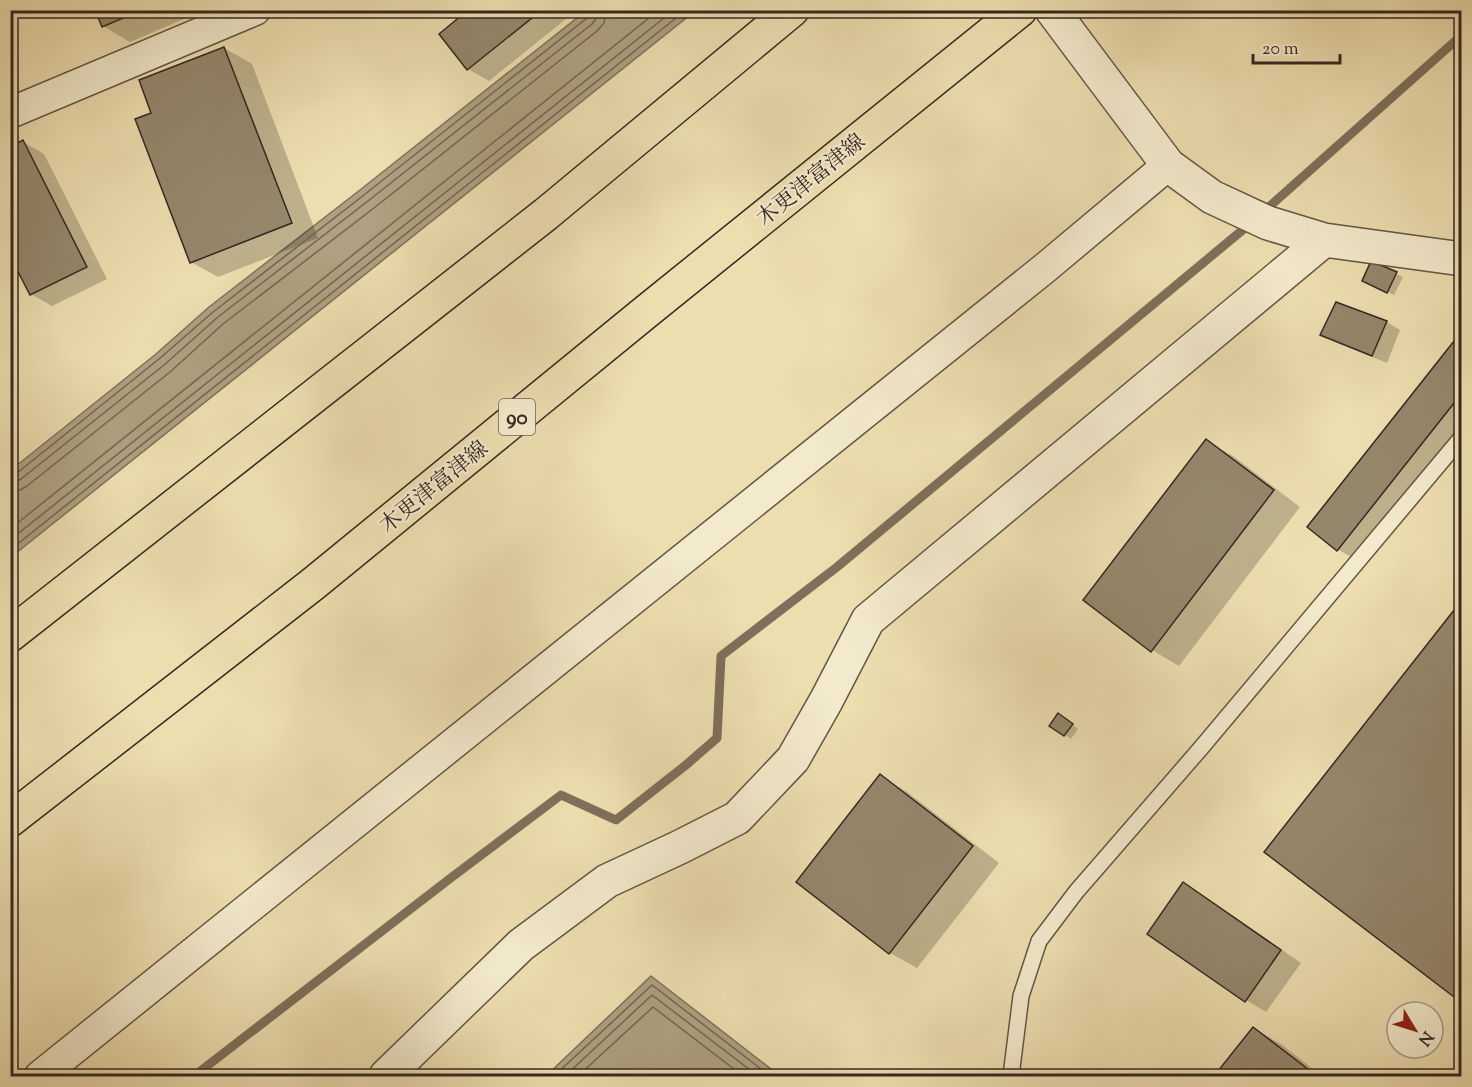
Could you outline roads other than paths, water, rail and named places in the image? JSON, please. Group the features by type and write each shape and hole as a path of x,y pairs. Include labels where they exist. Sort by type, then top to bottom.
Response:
{"main road":[{"path":"10,635 546,214 792,10"},
{"name":"木更津富津線","path":"10,820 314,584 1020,10"}],"street":[{"path":"10,113 255,10"},
{"path":"1052,10 1168,165 1212,197 1278,226 1324,240 1461,259"},
{"path":"40,1077 846,429 1168,165"},
{"path":"386,1077 521,945 607,881 737,818 793,759 868,620 1324,240"}],"lane":[{"path":"1011,1077 1021,996 1039,941 1076,892 1201,748 1461,437"}],"water":[{"path":"587,10 695,11 11,557 11,470 156,354 209,307"},
{"path":"651,976 780,1076 546,1076"}],"waterway":[{"path":"1261,214 1462,35"},
{"path":"194,1076 561,795 616,820 686,765 717,738 721,656 837,567 1251,223"}]}
